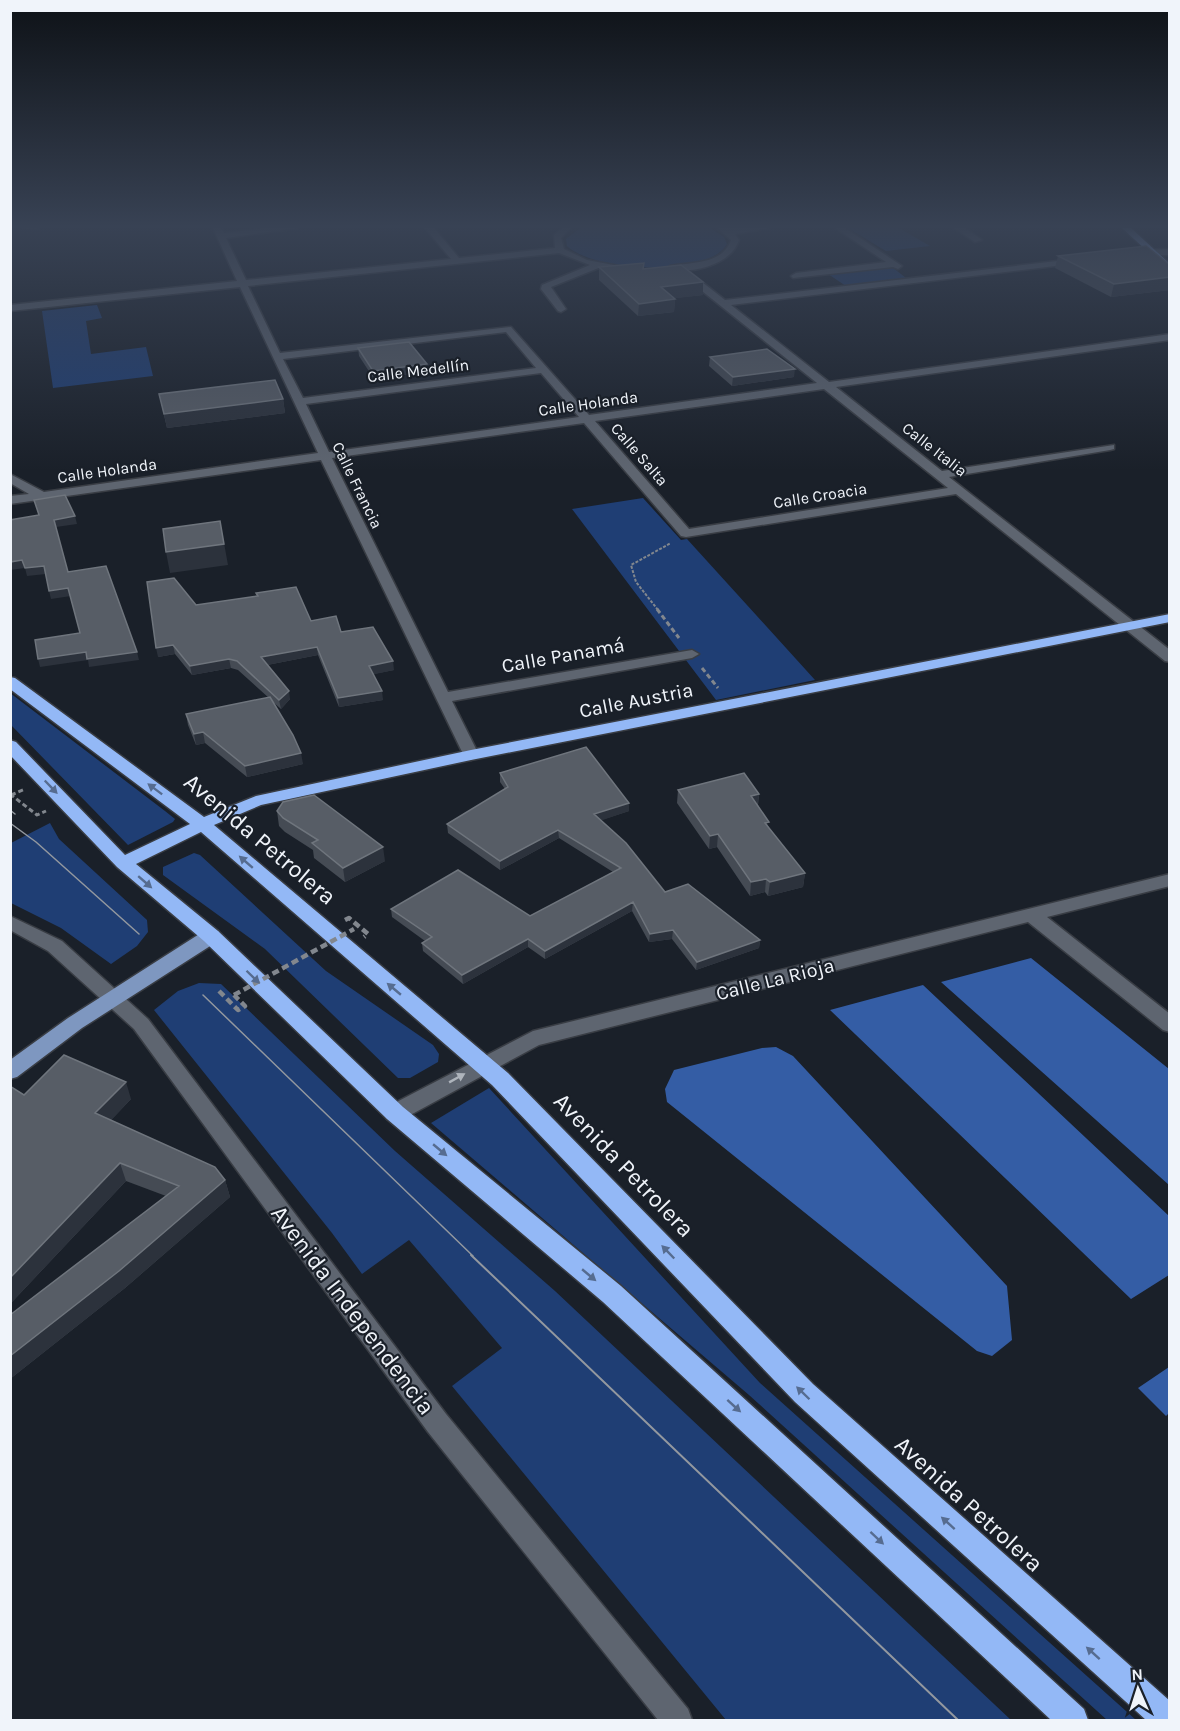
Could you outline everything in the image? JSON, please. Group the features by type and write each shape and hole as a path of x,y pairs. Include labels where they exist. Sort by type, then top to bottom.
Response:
{"highway":[{"name":"Calle Austria","path":"123,863 202,824 256,801 471,755 1170,618"},
{"name":"Avenida Petrolera","path":"10,681 202,824 483,1064 804,1393 1168,1720"},
{"path":"10,745 123,863 211,936 395,1113 612,1294 1073,1720"}],"main road":[{"path":"10,1071 75,1023 211,936"}],"street":[{"name":"Calle Francia","path":"254,309 471,755"},
{"name":"Calle Italia","path":"731,309 1170,658"},
{"name":"Calle Salta","path":"277,357 508,329 686,533"},
{"name":"Calle Holanda","path":"10,500 1170,337"},
{"name":"Calle Medellín","path":"298,402 542,370"},
{"path":"938,475 1110,447"},
{"path":"10,478 43,496"},
{"name":"Calle Croacia","path":"686,533 958,490"},
{"name":"Calle Panamá","path":"443,698 692,654"},
{"name":"Calle La Rioja","path":"395,1113 533,1039 1170,880"},
{"path":"1032,915 1170,1025"},
{"name":"Avenida Independencia","path":"10,922 55,946 141,1024 437,1423 677,1720"}],"path":[{"path":"686,533 631,566 636,582 730,704"},
{"path":"11,794 25,789"},
{"path":"11,794 37,815 46,811"},
{"path":"219,991 238,1010 245,1005 234,995 354,929"}],"shaded area":[{"path":"98,309 102,318 86,321 91,354 146,347 153,376 53,388 42,311"},
{"path":"643,498 681,540 687,539 815,680 716,700 572,509"},
{"path":"10,693 165,811 175,819 173,822 128,845 11,725"},
{"path":"50,823 59,839 147,920 148,932 137,946 111,964 61,928 11,903 11,843"},
{"path":"194,853 200,855 326,971 433,1045 439,1054 438,1062 410,1078 398,1078 265,949 163,875 163,867"},
{"path":"1031,958 1169,1069 1169,1185 941,982"},
{"path":"199,983 221,984 395,1151 555,1291 1011,1720 726,1720 452,1386 502,1348 409,1240 362,1274 332,1233 154,1010 178,991"},
{"path":"923,985 1169,1216 1169,1275 1131,1299 830,1010"},
{"path":"776,1047 793,1056 1007,1286 1012,1340 992,1356 977,1351 667,1102 665,1089 674,1070 762,1048"},
{"path":"489,1088 760,1383 1136,1720 1107,1720 749,1395 431,1123"},
{"path":"1169,1367 1169,1413 1166,1416 1138,1388"}],"building":[{"path":"409,342 427,364 373,371 358,348"},
{"path":"767,349 795,369 733,377 710,357"},
{"path":"275,380 283,399 164,414 159,394"},
{"path":"65,495 75,516 54,520 68,572 106,566 137,652 87,659 86,652 38,659 35,640 80,633 68,588 49,591 44,566 25,568 22,560 10,562 10,520 39,515 34,500"},
{"path":"220,521 224,544 166,552 163,529"},
{"path":"174,578 196,605 258,596 256,593 296,587 311,621 336,616 341,632 373,627 393,661 369,666 382,691 338,698 317,647 261,657 289,691 279,700 237,661 229,659 190,666 173,645 156,648 147,582"},
{"path":"270,697 301,753 245,766 203,732 194,734 186,714"},
{"path":"586,747 629,803 594,814 626,843 665,892 688,884 760,940 697,962 673,930 650,934 633,902 545,951 528,939 462,975 422,943 432,937 391,909 458,870 530,916 621,868 558,830 500,861 447,824 508,787 500,773"},
{"path":"744,773 759,794 751,796 769,822 765,823 805,873 770,882 766,879 751,882 718,834 710,836 678,790"},
{"path":"314,795 383,847 343,868 312,843 318,840 283,818 277,811 283,802"},
{"path":"64,1055 126,1082 95,1113 215,1167 225,1180 119,1271 10,1356 10,1315 179,1186 120,1163 10,1278 10,1086 24,1095"}],"tram line":[{"path":"10,810 15,814"},
{"path":"10,823 36,842 139,934"},
{"path":"203,995 473,1256"},
{"path":"471,1255 958,1720"}]}
